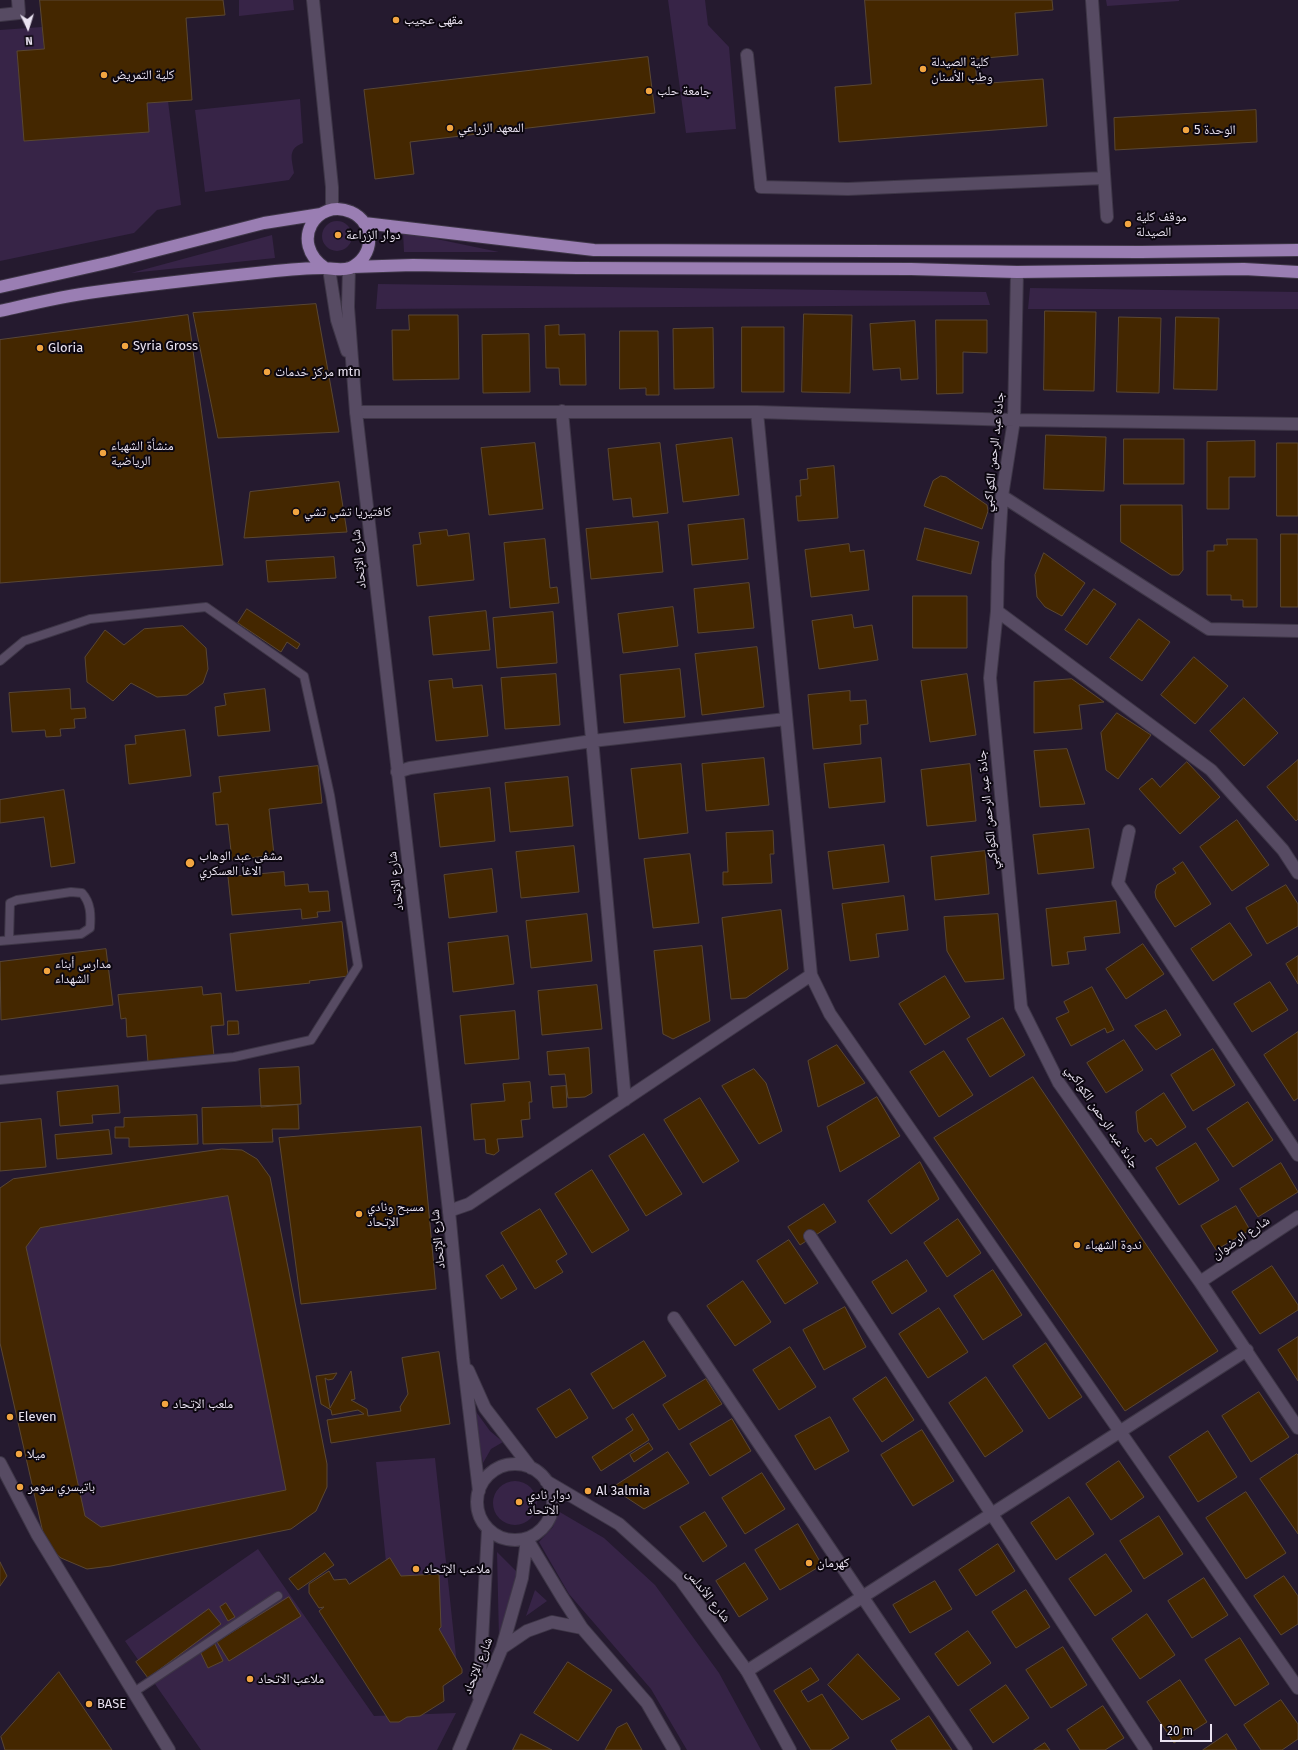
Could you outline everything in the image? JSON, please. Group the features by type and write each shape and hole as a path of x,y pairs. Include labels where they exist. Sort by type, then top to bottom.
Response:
{"main road":[{"path":"0,287 111,262 264,223 342,209 350,211 358,216 368,230 370,239 369,248 365,256 359,262 342,270 327,268 268,272 94,292 0,311"},
{"path":"327,212 313,221 308,231 307,242 310,252 316,262 327,268"},
{"path":"364,223 594,250 1110,252 1298,250"},
{"path":"350,267 413,265 577,268 911,269 1017,272 1244,269 1298,272"}],"street":[{"path":"0,15 19,13 18,0"},
{"path":"313,0 332,187 327,212"},
{"path":"1092,0 1107,217"},
{"path":"747,55 761,187 848,189 1104,178"},
{"name":"شارع الإتحاد","path":"350,267 348,306 356,412 449,1211 463,1358 479,1491"},
{"path":"327,268 337,320 353,369"},
{"name":"جادة عبد الرحمن الكواكبي","path":"1017,272 1014,420 1002,496 998,562 998,611 990,678 1021,1007 1059,1083 1200,1282 1298,1428"},
{"path":"562,411 625,1100"},
{"path":"356,412 758,412 1014,420 1298,424"},
{"path":"758,412 811,975 830,1014 1298,1688"},
{"path":"1002,496 1209,629 1298,631"},
{"path":"998,611 1211,770 1283,850 1298,873"},
{"path":"397,772 410,768 592,741 786,719"},
{"path":"1129,831 1118,883 1298,1155"},
{"path":"449,1211 469,1204 811,975"},
{"name":"شارع الرضوان","path":"1200,1282 1298,1216"},
{"path":"810,1236 1146,1750"},
{"path":"674,1318 966,1750"},
{"path":"747,1671 1246,1350"},
{"path":"463,1358 485,1408 531,1468 546,1481 551,1491 553,1503 551,1514 546,1525 538,1533 527,1539 514,1541 502,1538 488,1529 482,1522 477,1510 477,1497 479,1491 487,1476 496,1469 507,1465 519,1464 531,1468"},
{"path":"0,1463 37,1534 169,1750"},
{"name":"شارع الأندلس","path":"546,1481 619,1524 680,1579 747,1671 790,1750"},
{"name":"شارع الإتحاد","path":"478,1705 488,1529"},
{"path":"527,1539 582,1628 647,1703 674,1750"},
{"name":"شارع الإتحاد","path":"478,1705 502,1648 522,1578 527,1539"},
{"path":"502,1648 527,1630 552,1622 582,1628"},
{"path":"459,1750 478,1705"}],"lane":[{"path":"0,661 24,641 90,619 206,607 304,676 330,795 358,966 311,1040 234,1057 0,1080"},
{"path":"0,941 81,934 90,928 91,918 88,900 82,893 71,892 13,901 10,903 9,910 9,940"},
{"path":"134,1692 278,1596"}],"shaded area":[{"path":"239,0 293,0 294,10 239,16"},
{"path":"668,0 705,0 708,25 729,47 736,129 686,133"},
{"path":"1106,0 1179,0 1179,1 1107,6"},
{"path":"42,27 44,49 17,51 24,141 149,132 147,103 168,101 181,205 157,210 134,233 0,261 0,30"},
{"path":"300,99 303,143 298,145 293,151 292,159 294,173 289,180 205,192 195,110"},
{"path":"337,221 348,225 352,236 348,247 337,251 326,247 322,236 326,225"},
{"path":"403,232 499,252 404,252"},
{"path":"272,235 275,258 131,273"},
{"path":"378,284 986,292 990,305 376,309"},
{"path":"1030,288 1298,292 1298,309 1028,309"},
{"name":"ملعب الإتحاد","path":"222,1149 242,1150 257,1159 270,1177 327,1464 327,1487 316,1511 291,1529 111,1566 87,1569 61,1558 46,1546 0,1343 0,1188 13,1179"},
{"path":"474,1409 490,1431 503,1442 491,1449 483,1463"},
{"name":"ملاعب الإتحاد","path":"435,1458 458,1675 398,1683 376,1462"},
{"path":"511,1481 519,1481 524,1482 531,1487 536,1494 536,1512 531,1519 524,1524 511,1525 503,1522 496,1515 493,1507 493,1499 496,1491 503,1484"},
{"path":"558,1511 604,1538 655,1585 719,1673 761,1750 687,1750 651,1689 569,1594 539,1542 553,1527"},
{"name":"ملاعب الاتحاد","path":"258,1549 374,1716 456,1713 437,1750 201,1750 125,1641"},
{"path":"497,1552 517,1572 499,1639"},
{"path":"535,1590 547,1601 526,1616"}],"building":[{"name":"كلية التمريض","path":"40,0 223,0 225,15 186,18 192,100 147,103 149,132 24,141 17,51 44,49"},
{"name":"كلية الصيدلة وطب الأسنان","path":"865,0 1052,0 1053,10 1015,13 1018,55 975,59 977,84 1043,79 1047,126 839,142 835,87 871,84"},
{"name":"المعهد الزراعي","path":"648,57 655,113 410,142 414,174 375,179 364,90"},
{"name":"الوحدة 5","path":"1256,110 1257,142 1115,150 1114,118"},
{"name":"مركز خدمات mtn","path":"316,304 339,432 218,438 193,313"},
{"path":"1045,311 1096,312 1094,391 1044,390"},
{"path":"804,314 852,315 850,393 802,392"},
{"name":"منشأة الشهباء الرياضية","path":"188,315 223,565 0,583 0,340"},
{"path":"409,315 458,315 459,379 393,380 392,330 409,330"},
{"path":"1119,317 1161,318 1159,393 1117,392"},
{"path":"1176,317 1219,318 1217,390 1174,389"},
{"path":"936,320 987,320 987,353 963,352 963,393 937,394"},
{"path":"915,321 918,379 901,380 900,368 873,370 870,324"},
{"path":"559,325 559,335 585,334 586,385 560,385 559,368 546,368 545,326"},
{"path":"742,327 784,327 784,392 742,392"},
{"path":"713,328 714,388 674,389 673,329"},
{"path":"620,331 658,331 659,395 646,395 646,388 620,389"},
{"path":"529,334 530,392 483,393 482,335"},
{"path":"1046,435 1106,437 1104,491 1044,489"},
{"path":"732,438 739,495 683,502 676,445"},
{"path":"1124,439 1184,439 1184,484 1124,484"},
{"path":"1255,441 1255,477 1229,477 1229,509 1207,509 1207,442"},
{"path":"535,443 543,509 489,515 481,448"},
{"path":"660,443 668,513 633,517 631,498 613,500 608,449"},
{"path":"1277,443 1298,443 1298,516 1277,516"},
{"path":"834,466 838,518 798,521 796,496 801,496 800,480 808,479 807,469"},
{"path":"941,476 946,477 987,505 988,511 982,529 924,506 933,481"},
{"name":"كافتيريا تشي تشي","path":"339,482 347,532 244,538 250,492"},
{"path":"1121,505 1182,505 1183,570 1179,575 1171,575 1121,542"},
{"path":"744,519 748,559 692,565 688,525"},
{"path":"658,522 663,572 591,579 586,529"},
{"path":"925,528 979,542 971,574 917,560"},
{"path":"447,530 448,536 469,533 474,580 417,586 413,545 421,544 419,533"},
{"path":"1281,534 1298,534 1298,607 1281,607"},
{"path":"545,539 550,588 557,587 559,603 510,608 504,543"},
{"path":"1227,539 1257,539 1257,607 1243,607 1243,600 1231,600 1231,595 1207,595 1207,551 1214,551 1214,545 1227,545"},
{"path":"849,544 850,552 864,550 869,590 811,597 805,550"},
{"path":"1044,553 1085,583 1062,616 1045,607 1037,597 1035,575"},
{"path":"334,557 336,578 268,582 266,561"},
{"path":"749,583 754,628 698,633 694,589"},
{"path":"1094,589 1116,604 1087,645 1065,630"},
{"path":"913,596 967,596 967,648 913,648"},
{"path":"673,607 678,646 623,653 618,614"},
{"path":"247,609 300,644 297,649 287,642 281,652 238,623"},
{"path":"486,611 490,650 433,655 429,617"},
{"path":"553,612 557,663 497,668 493,618"},
{"path":"852,615 854,628 872,625 878,660 819,669 812,621"},
{"path":"1139,619 1170,642 1142,681 1110,658"},
{"path":"183,626 206,648 208,669 203,683 187,695 157,697 131,683 113,701 87,682 85,657 105,630 124,645 144,629"},
{"path":"757,647 764,707 702,715 695,654"},
{"path":"1194,657 1228,686 1195,724 1161,695"},
{"path":"680,669 685,717 624,723 620,675"},
{"path":"556,674 560,725 505,729 501,678"},
{"path":"967,674 976,735 930,742 921,681"},
{"path":"452,679 453,688 482,685 488,736 436,741 429,681"},
{"path":"1072,679 1104,702 1079,705 1082,729 1034,733 1034,682"},
{"path":"70,689 71,709 85,708 86,718 74,719 75,728 60,729 61,736 46,737 45,730 12,732 9,693"},
{"path":"265,689 270,731 218,736 215,707 226,705 224,694"},
{"path":"850,691 850,701 866,700 868,724 860,725 861,744 813,749 808,695"},
{"path":"1244,698 1278,733 1244,766 1210,731"},
{"path":"1117,713 1151,735 1118,779 1106,770 1101,733"},
{"path":"185,730 191,776 129,784 125,745 136,744 135,736"},
{"path":"1067,749 1085,804 1040,807 1034,751"},
{"path":"764,758 769,805 706,811 702,764"},
{"path":"881,758 885,802 829,808 824,764"},
{"path":"1298,760 1298,819 1296,821 1267,787"},
{"path":"1187,762 1220,797 1180,834 1139,789 1152,778 1160,787"},
{"path":"681,764 688,833 639,839 631,769"},
{"path":"970,764 976,821 927,826 921,770"},
{"path":"318,766 322,803 269,809 274,855 232,860 228,824 216,825 213,793 221,792 219,777"},
{"path":"568,777 573,826 510,832 505,783"},
{"path":"490,788 495,841 440,847 434,794"},
{"path":"64,790 75,863 51,867 44,817 0,823 0,800"},
{"path":"1237,820 1269,865 1232,891 1200,847"},
{"path":"1089,829 1094,868 1038,874 1033,835"},
{"path":"773,831 774,854 770,854 772,883 723,885 723,872 728,872 726,833"},
{"path":"884,845 889,882 833,889 828,852"},
{"path":"574,846 579,892 521,898 516,852"},
{"path":"985,851 989,894 935,900 931,857"},
{"path":"690,854 699,923 653,928 644,859"},
{"path":"1183,862 1211,904 1175,927 1156,898 1155,892 1157,885 1176,873 1173,869"},
{"path":"492,869 497,912 449,918 444,875"},
{"path":"284,872 285,886 308,884 309,892 328,891 330,911 317,912 318,917 302,919 301,909 232,915 228,877"},
{"path":"1286,885 1298,904 1298,926 1267,944 1246,908"},
{"path":"904,896 908,930 876,934 879,957 850,961 842,904"},
{"path":"1116,901 1120,933 1084,937 1086,950 1067,952 1069,964 1052,966 1046,909"},
{"path":"781,910 788,969 746,998 731,999 722,918"},
{"path":"587,914 592,961 531,968 526,921"},
{"path":"998,914 1004,979 965,982 947,951 944,917"},
{"path":"342,922 348,976 309,981 310,983 236,991 230,934"},
{"path":"1230,923 1252,955 1213,981 1191,949"},
{"path":"508,936 514,984 453,992 448,943"},
{"path":"1143,944 1164,974 1126,999 1106,969"},
{"path":"702,946 710,1021 673,1039 663,1034 654,951"},
{"path":"106,949 113,1005 1,1020 0,962"},
{"path":"1298,956 1298,984 1286,964"},
{"path":"945,976 970,1017 925,1045 899,1004"},
{"path":"1270,982 1288,1010 1252,1032 1234,1004"},
{"path":"597,985 602,1029 542,1035 538,991"},
{"path":"202,987 203,995 221,993 224,1025 211,1026 214,1056 148,1062 146,1035 127,1037 126,1018 121,1019 118,995"},
{"path":"1092,987 1114,1030 1107,1033 1105,1028 1071,1046 1056,1018 1069,1012 1064,1002"},
{"path":"1166,1010 1181,1035 1156,1050 1135,1026"},
{"path":"515,1011 519,1059 465,1064 460,1016"},
{"path":"1003,1018 1025,1055 990,1077 967,1039"},
{"path":"228,1021 238,1021 239,1034 228,1035"},
{"path":"1298,1032 1298,1098 1294,1101 1264,1055"},
{"path":"1124,1040 1143,1070 1106,1093 1087,1063"},
{"path":"837,1045 865,1083 818,1107 808,1061"},
{"path":"589,1048 592,1093 585,1097 568,1098 565,1074 549,1075 547,1052"},
{"path":"1213,1049 1235,1085 1193,1111 1171,1075"},
{"path":"944,1051 973,1095 939,1117 910,1072"},
{"path":"299,1067 301,1104 261,1107 259,1069"},
{"path":"754,1069 766,1083 782,1131 759,1144 722,1086"},
{"name":"ندوة الشهباء","path":"1033,1077 1218,1351 1125,1411 934,1138"},
{"path":"530,1082 532,1102 529,1102 530,1119 521,1120 523,1137 497,1139 499,1151 494,1155 486,1153 485,1139 474,1140 471,1104 505,1101 503,1084"},
{"path":"118,1086 120,1113 92,1115 93,1123 60,1126 57,1092"},
{"path":"566,1086 567,1107 553,1108 551,1087"},
{"path":"1164,1093 1186,1127 1157,1146 1151,1138 1145,1142 1138,1132 1136,1112"},
{"path":"877,1097 900,1136 840,1172 827,1127"},
{"path":"700,1098 739,1161 703,1183 664,1120"},
{"path":"1248,1102 1273,1140 1233,1167 1207,1129"},
{"path":"298,1105 299,1129 272,1129 273,1142 203,1144 202,1108"},
{"path":"197,1115 198,1144 129,1147 129,1138 115,1138 115,1127 124,1127 124,1118"},
{"path":"41,1119 46,1167 0,1171 0,1123"},
{"name":"مسبح ونادي الإتحاد","path":"421,1127 436,1289 301,1304 279,1138"},
{"path":"109,1130 112,1154 57,1159 55,1135"},
{"path":"644,1134 682,1194 646,1216 609,1156"},
{"path":"1196,1143 1219,1180 1179,1205 1156,1168"},
{"path":"222,1149 242,1150 257,1159 270,1177 327,1464 327,1487 316,1511 291,1529 111,1566 87,1569 61,1558 46,1546 0,1343 0,1188 13,1179","holes":["228,1196 286,1490 101,1527 85,1516 26,1247 40,1228"]},
{"path":"920,1162 939,1199 891,1234 868,1201"},
{"path":"1281,1163 1298,1192 1258,1217 1240,1189"},
{"path":"592,1170 629,1230 592,1253 555,1194"},
{"path":"824,1204 836,1222 800,1245 788,1227"},
{"path":"1236,1206 1250,1230 1216,1250 1201,1226"},
{"path":"540,1209 567,1254 556,1261 563,1272 535,1289 501,1233"},
{"path":"958,1219 981,1253 947,1277 924,1243"},
{"path":"789,1240 818,1283 785,1304 757,1261"},
{"path":"907,1260 927,1291 892,1314 872,1282"},
{"path":"503,1265 517,1289 501,1299 486,1276"},
{"path":"1272,1266 1298,1305 1298,1310 1260,1334 1232,1292"},
{"path":"993,1270 1022,1315 983,1340 954,1296"},
{"path":"743,1281 771,1322 735,1346 707,1306"},
{"path":"845,1307 866,1347 824,1370 803,1330"},
{"path":"939,1308 968,1352 928,1378 899,1334"},
{"path":"1298,1337 1298,1381 1278,1350"},
{"path":"644,1341 666,1376 613,1409 591,1374"},
{"path":"1046,1343 1082,1397 1049,1419 1013,1366"},
{"path":"790,1347 816,1387 779,1410 753,1370"},
{"path":"439,1352 450,1424 331,1443 327,1420 364,1414 358,1410 332,1415 331,1410 321,1404 316,1376 337,1373 333,1379 328,1380 325,1378 330,1408 351,1371 355,1399 351,1400 367,1409 368,1416 401,1411 400,1407 408,1394 402,1358"},
{"path":"886,1377 914,1420 882,1442 853,1399"},
{"path":"986,1377 1023,1431 985,1457 949,1403"},
{"path":"706,1379 722,1404 679,1430 663,1405"},
{"path":"570,1389 588,1418 556,1438 537,1409"},
{"path":"1259,1392 1289,1437 1251,1462 1222,1416"},
{"path":"633,1414 649,1440 601,1471 592,1457 633,1430 626,1419"},
{"path":"830,1417 849,1451 815,1470 795,1436"},
{"path":"732,1419 751,1451 710,1476 690,1444"},
{"path":"922,1430 954,1481 913,1506 881,1455"},
{"path":"1208,1431 1237,1477 1198,1502 1169,1457"},
{"path":"649,1443 653,1449 634,1462 630,1455"},
{"path":"668,1452 689,1483 644,1509 612,1488"},
{"path":"1297,1454 1298,1455 1298,1534 1260,1479"},
{"path":"1119,1461 1144,1497 1111,1520 1086,1484"},
{"path":"762,1473 785,1509 745,1534 722,1498"},
{"path":"1246,1492 1286,1553 1246,1579 1206,1518"},
{"path":"1069,1497 1094,1534 1056,1560 1031,1523"},
{"path":"705,1512 727,1546 703,1562 680,1527"},
{"path":"1159,1516 1183,1554 1144,1579 1120,1541"},
{"path":"798,1524 822,1565 780,1590 755,1550"},
{"path":"998,1544 1015,1571 976,1596 959,1570"},
{"path":"325,1553 334,1565 298,1590 289,1579"},
{"path":"1106,1554 1132,1591 1095,1616 1069,1579"},
{"path":"390,1558 401,1576 439,1574 441,1627 439,1629 462,1669 462,1673 443,1686 444,1701 420,1716 407,1717 399,1722 390,1722 319,1611 324,1607 319,1608 309,1593 309,1584 329,1571 334,1580 346,1579 349,1584"},
{"path":"0,1562 7,1576 0,1586"},
{"path":"745,1563 768,1599 739,1617 716,1581"},
{"path":"1284,1576 1298,1596 1298,1624 1281,1635 1254,1596"},
{"path":"1204,1578 1228,1615 1192,1638 1168,1601"},
{"path":"935,1581 952,1609 910,1633 893,1605"},
{"path":"1026,1590 1050,1627 1016,1648 992,1612"},
{"path":"289,1597 301,1616 229,1661 217,1642"},
{"path":"226,1603 235,1617 228,1621 220,1607"},
{"path":"209,1609 221,1624 148,1678 136,1662"},
{"path":"1147,1614 1175,1655 1140,1679 1112,1639"},
{"path":"968,1631 991,1663 958,1686 935,1654"},
{"path":"1240,1638 1269,1684 1235,1706 1205,1660"},
{"path":"214,1642 223,1661 208,1668 199,1649"},
{"path":"1063,1647 1087,1685 1051,1708 1026,1670"},
{"path":"858,1654 900,1699 862,1720 828,1685"},
{"path":"568,1662 612,1690 578,1741 534,1713"},
{"path":"811,1668 819,1680 801,1691 808,1702 822,1694 849,1738 830,1750 811,1750 774,1691"},
{"path":"59,1672 112,1750 5,1750 1,1737"},
{"path":"1180,1680 1207,1722 1174,1743 1147,1702"},
{"path":"1006,1685 1029,1718 993,1743 970,1710"},
{"path":"1281,1700 1298,1724 1298,1739 1282,1750 1261,1750 1244,1725"},
{"path":"1103,1706 1124,1738 1105,1750 1080,1750 1067,1730"},
{"path":"929,1716 952,1750 897,1750 891,1741"},
{"path":"627,1723 642,1750 605,1750 617,1728"},
{"path":"521,1734 552,1750 513,1750"},
{"path":"1227,1734 1237,1750 1203,1750"},
{"path":"1045,1743 1050,1750 1034,1750"}],"place":[{"name":"مقهى عجيب","path":"396,20"},
{"name":"كلية الصيدلة وطب الأسنان","path":"923,69"},
{"name":"كلية التمريض","path":"104,75"},
{"name":"جامعة حلب","path":"649,91"},
{"name":"المعهد الزراعي","path":"450,128"},
{"name":"الوحدة 5","path":"1186,130"},
{"name":"موقف كلية الصيدلة","path":"1128,224"},
{"name":"دوار الزراعة","path":"338,235"},
{"name":"Syria Gross","path":"125,346"},
{"name":"Gloria","path":"40,348"},
{"name":"مركز خدمات mtn","path":"267,372"},
{"name":"منشأة الشهباء الرياضية","path":"103,453"},
{"name":"كافتيريا تشي تشي","path":"296,512"},
{"name":"مشفى عبد الوهاب الاغا العسكري","path":"190,863"},
{"name":"مدارس أبناء الشهداء","path":"47,971"},
{"name":"مسبح ونادي الإتحاد","path":"359,1214"},
{"name":"ندوة الشهباء","path":"1077,1245"},
{"name":"ملعب الإتحاد","path":"165,1404"},
{"name":"Eleven","path":"10,1417"},
{"name":"ميلا","path":"19,1454"},
{"name":"باتيسري سومر","path":"20,1487"},
{"name":"Al 3almia","path":"588,1491"},
{"name":"دوار نادي الاتحاد","path":"519,1502"},
{"name":"كهرمان","path":"809,1563"},
{"name":"ملاعب الإتحاد","path":"416,1569"},
{"name":"ملاعب الاتحاد","path":"250,1679"},
{"name":"BASE","path":"89,1704"}]}
